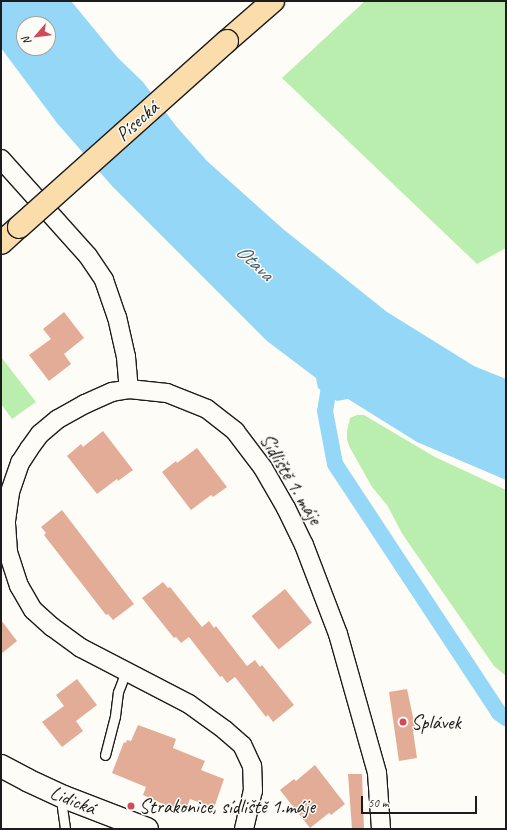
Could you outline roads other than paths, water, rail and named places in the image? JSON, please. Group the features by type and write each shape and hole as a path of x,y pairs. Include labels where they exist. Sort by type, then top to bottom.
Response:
{"main road":[{"name":"Písecká","path":"1,243 273,1"}],"street":[{"path":"1,159 88,256 104,280 117,317 126,356 129,388"},
{"name":"Sídliště 1. máje","path":"244,829 253,791 252,766 242,745 225,730 189,704 81,648 52,627 33,610 19,586 8,552 6,521 10,492 20,463 40,434 58,420 84,404 112,392 129,388 167,393 207,409 235,431 263,468 304,545 338,634 377,773 381,829"},
{"name":"Lidická","path":"1,766 64,797 146,829"}],"lane":[{"path":"105,755 115,716 118,692 126,671"},
{"path":"64,797 62,807 65,829"}],"water":[{"name":"Otava","path":"1,1 71,1 118,58 143,82 176,126 207,161 283,229 387,312 474,366 506,379 506,480 417,442 348,399 337,401 318,388 316,378 267,341 112,186 57,123 1,48"}],"waterway":[{"path":"331,374 325,411 335,464 499,713 506,718"}],"place":[{"name":"Splávek","path":"403,722"},
{"name":"Strakonice, sídliště 1.máje","path":"131,806"}]}
